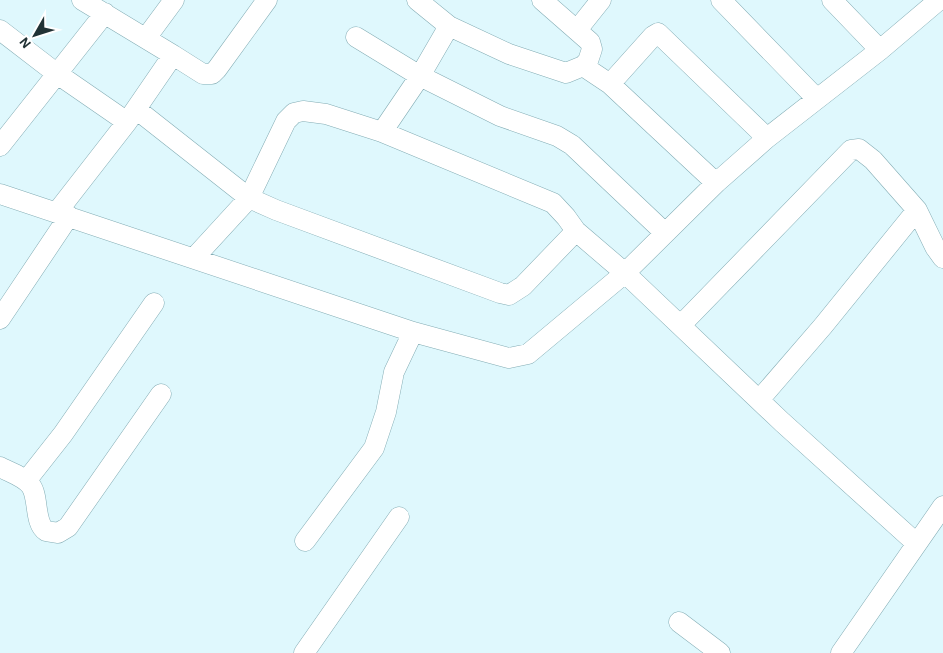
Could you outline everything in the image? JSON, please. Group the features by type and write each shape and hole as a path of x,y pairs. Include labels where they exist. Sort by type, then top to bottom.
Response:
{"street":[{"path":"83,0 203,74 212,74 218,69 266,0"},
{"path":"146,38 174,0"},
{"path":"417,0 449,26 509,54 566,73 583,66 588,61 592,49 590,42 542,0"},
{"path":"577,30 601,0"},
{"path":"721,0 817,98"},
{"path":"832,0 880,50"},
{"path":"0,194 413,332 509,358 528,354 625,273 716,183 767,138 880,50 939,0"},
{"path":"0,146 105,13"},
{"path":"382,132 420,76 449,26"},
{"path":"0,30 56,73 132,116 249,198 276,210 500,293 509,295 523,286 576,231"},
{"path":"610,84 653,36 658,33 767,138"},
{"path":"356,37 420,76 500,116 557,136 572,145 665,233"},
{"path":"0,319 63,214 173,55"},
{"path":"583,66 610,84 716,183"},
{"path":"194,258 249,198 286,121 294,113 303,111 326,114 382,132 553,203 576,231 625,273 760,399 782,422 916,543"},
{"path":"681,325 851,150 859,149 873,160 916,210 935,247 943,258"},
{"path":"760,399 824,326 916,210"},
{"path":"26,481 63,434 154,302"},
{"path":"305,541 374,448 386,412 394,372 413,332"},
{"path":"0,467 32,486 40,524 46,531 58,533 68,527 161,394"},
{"path":"841,653 916,543 940,516"},
{"path":"304,653 399,517"},
{"path":"679,622 720,653"}]}
